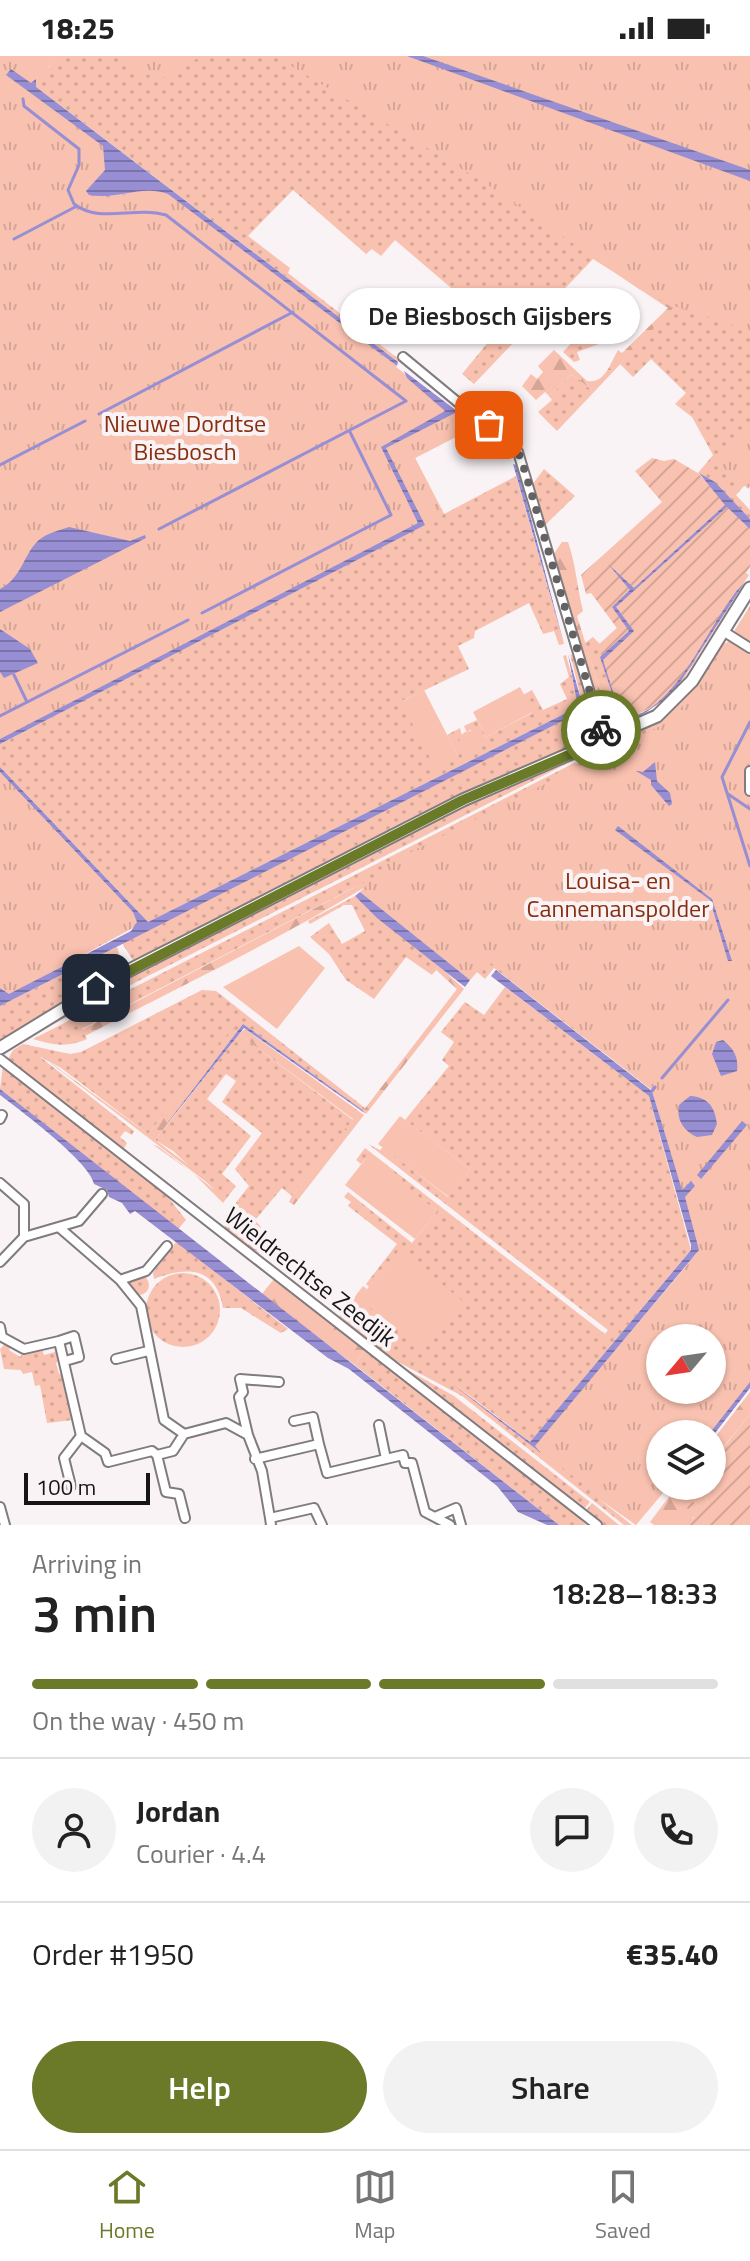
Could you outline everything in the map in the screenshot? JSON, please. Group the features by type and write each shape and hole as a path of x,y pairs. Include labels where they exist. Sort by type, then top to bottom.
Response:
{"street":[{"path":"403,357 518,452 604,740"},
{"path":"0,1048 116,977 463,800 649,720 675,702 750,588"},
{"path":"723,631 750,648"},
{"path":"750,771 750,791"},
{"name":"Wieldrechtse Zeedijk","path":"0,1059 597,1525"},
{"path":"0,1183 24,1204 24,1237"},
{"path":"0,1262 24,1237 61,1229 79,1221 102,1194"},
{"path":"61,1229 120,1280 141,1306 164,1420 184,1434"},
{"path":"120,1280 146,1271 167,1246"},
{"path":"0,1327 1,1339 24,1349 74,1336 79,1357 65,1361"},
{"path":"59,1341 81,1436 105,1453 108,1462 152,1451 157,1455 166,1492 179,1494 185,1518"},
{"path":"116,1359 148,1351"},
{"path":"279,1382 240,1379 243,1392 239,1397 255,1459 262,1471 271,1521 314,1508 322,1525"},
{"path":"294,1421 313,1417 327,1473 403,1455 405,1463 412,1463 425,1512 450,1525"},
{"path":"157,1455 173,1451 184,1434 226,1423 248,1435"},
{"path":"379,1425 386,1459"},
{"path":"71,1486 64,1458 81,1436"},
{"path":"255,1459 319,1444"},
{"path":"0,1507 5,1525"},
{"path":"435,1517 456,1508 461,1525"}],"green space":[{"path":"0,56 48,56 48,68 58,56 407,56 750,181 750,486 744,486 736,495 750,510 750,519 715,483 698,473 713,455 692,417 675,404 686,393 651,359 633,377 620,364 672,308 593,259 474,384 462,374 499,329 395,240 381,256 372,249 366,254 293,190 248,236 290,268 288,273 400,360 398,362 31,83 397,366 0,672"},
{"name":"Nieuwe Dordtse Biesbosch","path":"0,56 59,56 37,79 36,87 103,146 105,170 86,190 92,196 111,198 154,189 170,195 475,427 415,458 444,514 0,741"},
{"path":"121,56 201,56 167,78 138,73"},
{"path":"275,56 750,56 750,331 671,305 639,289 488,185"},
{"path":"594,259 673,308 594,392 572,374 549,396 545,392 536,400 522,386 531,374 537,379 543,372 538,366 554,350 587,381 593,381 603,376 618,350 622,353 668,308"},
{"path":"577,314 607,341 577,352 580,360 574,362 563,352 576,338 565,327"},
{"path":"572,374 594,392 557,431 538,412 552,400 549,396"},
{"path":"750,423 748,489 732,473 710,461"},
{"path":"475,427 415,458 444,514 516,476 564,644 559,645 554,631 543,634 529,603 475,631 474,638 458,646 469,669 402,701 459,758 447,735 460,728 466,752 475,751 471,730 466,731 464,726 477,720 486,737 532,713 523,695 532,690 543,710 567,699 560,684 569,677 563,656 566,655 580,706 148,922 0,767 0,744 424,525 387,451"},
{"path":"652,458 664,461 674,459 698,473 750,529 750,567 746,573 749,575 683,680 664,702 622,721 598,645 617,628 591,593 586,594 581,575 662,502 635,471"},
{"path":"544,469 575,496 543,527 532,485"},
{"path":"562,542 568,542 571,551 583,611 577,616 601,693 593,697 553,555"},
{"path":"591,592 629,630 620,721 624,729 612,731 603,725 593,697 601,692 585,643 593,637 600,644 617,628"},
{"name":"Louisa- en Cannemanspolder","path":"750,606 750,1384 721,1420 646,1420 646,1500 657,1500 636,1525 534,1446 699,1251 652,1090 487,960 470,980 360,892 385,865 664,724 694,695"},
{"path":"729,642 750,762 750,1116 716,1240 658,1324 646,1324 646,1342 633,1361 636,1525 599,1499 632,1525 624,1525 462,1396 385,1355 337,1320 363,1286 367,1289 360,1299 399,1250 369,1287 366,1284 397,1244 348,1206 351,1202 344,1197 348,1192 412,1243 437,1211 366,1158 361,1164 356,1160 365,1148 605,1334 608,1330 368,1144 380,1150 383,1147 448,1197 470,1169 405,1120 449,1066 442,1060 454,1042 441,1032 465,1002 484,1015 505,987 649,1096 691,1250 530,1442 452,1382 539,1451 699,1250 652,1090 494,968 485,979 477,972 470,980 360,892 414,864 353,888 82,1029 87,1039 60,1045 33,1039 574,763 585,762 585,758 574,760 28,1037 104,989 467,803 652,724 682,701 720,645"},
{"path":"570,654 576,658 594,712 593,733 588,741 134,962 122,943 584,710"},
{"path":"520,687 533,712 486,737 473,712"},
{"path":"424,690 459,758 436,770 401,702"},
{"path":"470,731 478,734 481,742 478,750 470,753 462,750 459,742 462,734"},
{"path":"0,770 144,922 9,995 0,988"},
{"path":"409,859 290,930 85,1036 82,1030"},
{"path":"355,896 439,966 432,975 406,957 374,999 346,980 329,954 310,937 329,923 342,944 365,931 352,905 344,905 310,924 308,921"},
{"path":"299,946 325,968 277,1029 223,987"},
{"path":"117,947 124,969 0,1043 0,1006"},
{"path":"439,966 464,989 366,1114 363,1111 457,989 436,970"},
{"path":"202,990 216,991 365,1108 363,1111 243,1024 237,1032 233,1030 148,1134 61,1068 39,1056 134,1131 132,1135 125,1131 120,1137 127,1143 122,1152 7,1061 13,1050 23,1044 70,1054 81,1052"},
{"path":"233,1029 237,1032 155,1140 219,1188 218,1191 40,1055 148,1134"},
{"path":"245,1029 364,1115 294,1205 289,1202 292,1196 353,1119 239,1034"},
{"path":"239,1034 353,1120 292,1196 282,1188 256,1219 237,1215 225,1225 226,1233 223,1219 249,1186 235,1169 262,1133 222,1102 236,1081 226,1074 207,1099 251,1136 222,1174 236,1186 223,1203 194,1174 216,1191 173,1151 155,1140"},
{"path":"3,1065 164,1192 186,1220 177,1230 0,1089"},
{"path":"400,1116 470,1169 449,1197 378,1144"},
{"path":"367,1157 437,1211 415,1239 345,1185"},
{"path":"241,1214 252,1217 261,1227 251,1240 271,1254 275,1250 275,1254 271,1257 253,1251 226,1233 225,1225"},
{"path":"176,1242 288,1329 281,1333 241,1308 223,1308 214,1284 198,1273 177,1272 154,1279 153,1273"},
{"path":"399,1250 463,1301 423,1350 359,1299"},
{"path":"183,1273 197,1276 209,1284 217,1296 220,1310 217,1324 209,1336 197,1344 183,1347 169,1344 157,1336 149,1324 146,1310 149,1296 157,1284 169,1276"},
{"path":"135,1275 143,1275 149,1285 143,1295 135,1295 129,1289 129,1281"},
{"path":"274,1279 366,1349 355,1365 261,1295"},
{"path":"7,1342 11,1345 9,1350 20,1357 23,1353 42,1349 44,1355 55,1352 54,1346 59,1346 62,1358 56,1363 59,1374 65,1373 73,1420 47,1423 40,1385 35,1386 32,1372 23,1374 21,1370 4,1369 0,1349"},
{"path":"366,1349 573,1511 586,1525 559,1525 355,1365"},
{"path":"390,1360 454,1396 590,1502 582,1511"},
{"path":"750,1392 750,1414 726,1444 726,1423"},
{"path":"750,1414 750,1525 688,1525 694,1517 687,1508 691,1500 700,1508 708,1503 707,1500 726,1500 726,1444"},
{"path":"666,1500 707,1500 708,1503 700,1509 691,1501 694,1516 688,1525 654,1525 650,1522"},
{"path":"592,1503 619,1525 600,1525 584,1513"}],"shaded area":[{"path":"407,56 423,56 750,170 750,181"},
{"path":"11,69 31,83 36,79 36,87 398,362 397,366 168,194 139,191 109,196 89,195 86,191 105,170 103,146 6,75"},
{"path":"404,371 506,448 512,457 455,413 386,448 425,525 0,744 0,739 418,523 381,447 445,411 407,378"},
{"path":"513,464 517,465 564,644"},
{"path":"699,473 715,482 750,519 750,529 727,507 616,607 634,631 603,660 621,717 640,714 658,702 675,684 744,583 673,693 645,713 622,723 600,657 629,631 612,607 630,590 608,564 634,588 725,505"},
{"path":"69,527 130,541 145,535 146,538 0,612 0,589 16,575 35,544 46,535"},
{"path":"0,629 30,649 38,663 4,678 0,672"},
{"path":"568,654 584,710 0,1006 0,988 9,994 131,931 137,922 133,912 0,772 0,767 148,922 578,707"},
{"path":"655,762 657,781 670,793 672,804 669,806 651,785 651,780 636,771 643,772"},
{"path":"618,826 712,899 732,961 728,961 710,900 615,830"},
{"path":"360,892 470,980 465,987 377,918 355,896"},
{"path":"496,970 652,1091 682,1190 691,1181 695,1186 685,1197 699,1250 535,1446 541,1453 451,1383 530,1442 691,1250 691,1245 649,1096 491,976"},
{"path":"243,1024 366,1114 244,1028 159,1134"},
{"path":"723,1040 734,1053 737,1071 721,1076 712,1054 716,1042"},
{"path":"0,1089 559,1525 547,1525 518,1512 497,1486 349,1369 328,1358 135,1211 130,1214 122,1203 109,1197 107,1190 94,1184 81,1163 68,1150 0,1095"},
{"path":"690,1096 702,1098 712,1108 717,1124 712,1135 697,1137 682,1124 679,1105"},
{"path":"742,1121 747,1125 701,1179 697,1175"},
{"path":"750,1382 750,1388 725,1420 720,1420"}],"waterway":[{"path":"23,99 24,106 79,149 79,165 68,190 74,204 95,213 166,215 406,401 159,529"},
{"path":"14,239 77,206"},
{"path":"99,414 293,312"},
{"path":"0,465 85,421"},
{"path":"202,613 391,515 350,432"},
{"path":"0,716 188,620"},
{"path":"14,675 27,702"},
{"path":"750,722 722,777 750,866"},
{"path":"728,794 750,809"},
{"path":"662,1078 728,1000"},
{"path":"652,1091 655,1087"}],"way so far":[{"path":"489,425 512,444 521,458 601,730"}],"place":[{"name":"De Biesbosch Gijsbers","path":"489,425"}],"route":[{"path":"96,988 463,800 604,740 601,730"}]}
